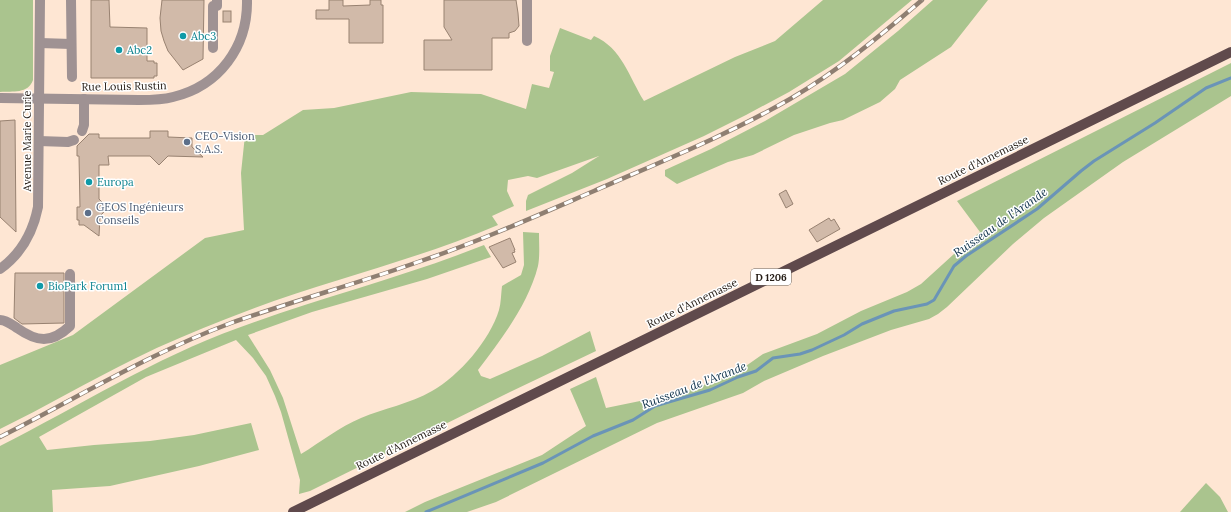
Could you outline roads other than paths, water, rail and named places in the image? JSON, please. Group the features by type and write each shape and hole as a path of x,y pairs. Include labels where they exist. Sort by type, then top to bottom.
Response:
{"main road":[{"name":"Route d'Annemasse","path":"293,512 1231,52"}],"street":[{"name":"Avenue Marie Curie","path":"0,269 22,246 35,222 39,197 40,0"},
{"path":"71,0 72,77"},
{"path":"213,48 213,6 217,6 217,0"},
{"path":"527,0 527,41"},
{"name":"Rue Louis Rustin","path":"0,98 162,99 183,94 200,87 219,72 237,49 245,25 247,2"},
{"path":"40,43 72,44"},
{"path":"82,131 84,125 84,99"},
{"path":"39,141 68,142 74,140"},
{"path":"0,320 4,320 23,333 41,339 46,340 63,334 70,326 70,274"}],"waterway":[{"name":"Ruisseau de l'Arande","path":"426,512 543,463 593,436 633,420 655,406 710,390 738,377 756,371 773,358 800,354 812,350 844,335 862,324 894,311 927,304 934,300 954,266 966,256 1037,209 1094,161 1155,123 1206,88 1231,78"}],"railway":[{"path":"0,437 143,362 201,335 254,315 395,270 463,246 669,159 718,136 790,99 825,77 874,40 922,0"}],"place":[{"name":"Abc3","path":"183,36"},
{"name":"Abc2","path":"119,50"},
{"name":"CEO-Vision S.A.S.","path":"187,142"},
{"name":"Europa","path":"89,182"},
{"name":"GEOS Ingénieurs Conseils","path":"88,213"},
{"name":"BioPark Forum1","path":"40,286"}]}
